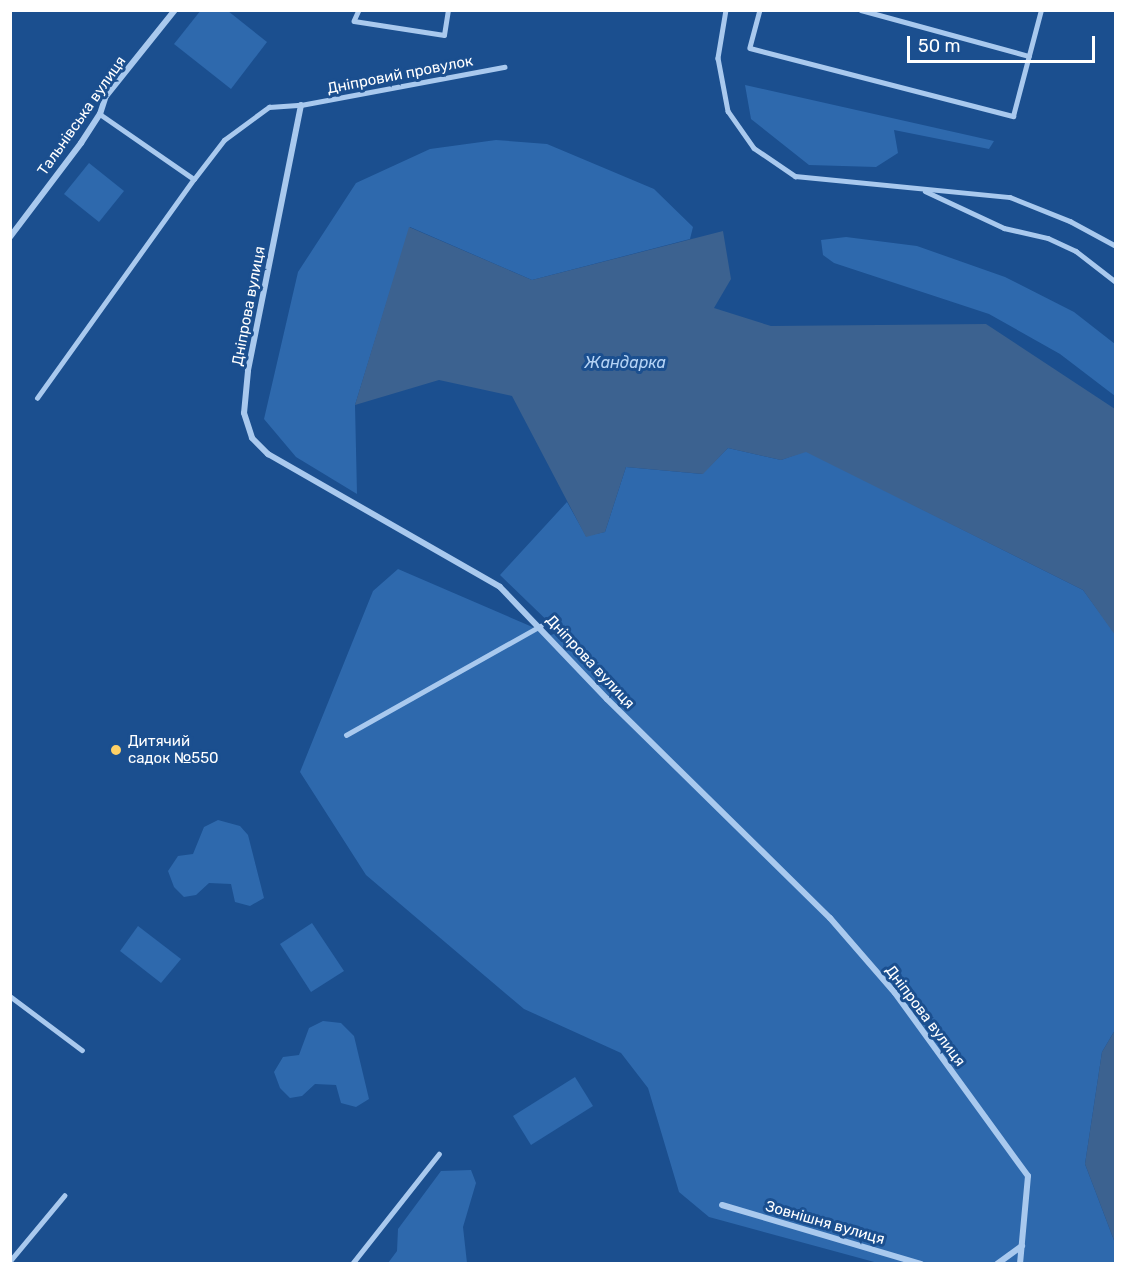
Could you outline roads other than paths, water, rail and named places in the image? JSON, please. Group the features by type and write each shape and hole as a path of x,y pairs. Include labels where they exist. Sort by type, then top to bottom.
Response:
{"street":[{"name":"Тальнівська вулиця","path":"10,237 100,114 106,96 175,10"},
{"name":"Дніпрова вулиця","path":"301,105 248,371 244,413 252,438 268,454 500,587 540,626 607,699 830,918 895,993 1028,1176 1022,1246"},
{"name":"Зовнішня вулиця","path":"722,1205 921,1263"},
{"path":"997,1263 1022,1246"},
{"path":"1020,1263 1022,1246"}],"lane":[{"path":"359,10 354,21 444,35 448,10"},
{"path":"517,10 536,10"},
{"path":"662,10 672,10"},
{"path":"726,10 718,58 728,111 754,148 795,176 1010,197 1070,221 1116,246"},
{"path":"760,10 750,48 1013,116 1041,10"},
{"path":"861,10 1029,56"},
{"name":"Дніпровий провулок","path":"37,398 224,140 269,107 301,105 504,67"},
{"path":"100,114 194,179"},
{"path":"923,190 1004,228 1048,238 1076,251 1116,282"},
{"path":"346,735 540,626"},
{"path":"10,996 82,1050"},
{"path":"352,1263 439,1154"},
{"path":"10,1261 64,1196"}],"water":[{"name":"Жандарка","path":"409,227 532,280 723,231 731,279 714,308 771,326 986,324 1115,409 1115,635 1083,590 806,452 781,460 728,448 703,474 626,467 605,532 586,537 512,396 439,380 355,405"},
{"path":"1115,1030 1115,1243 1085,1164 1102,1052"}],"place":[{"name":"Дитячий садок №550","path":"116,750"}]}
